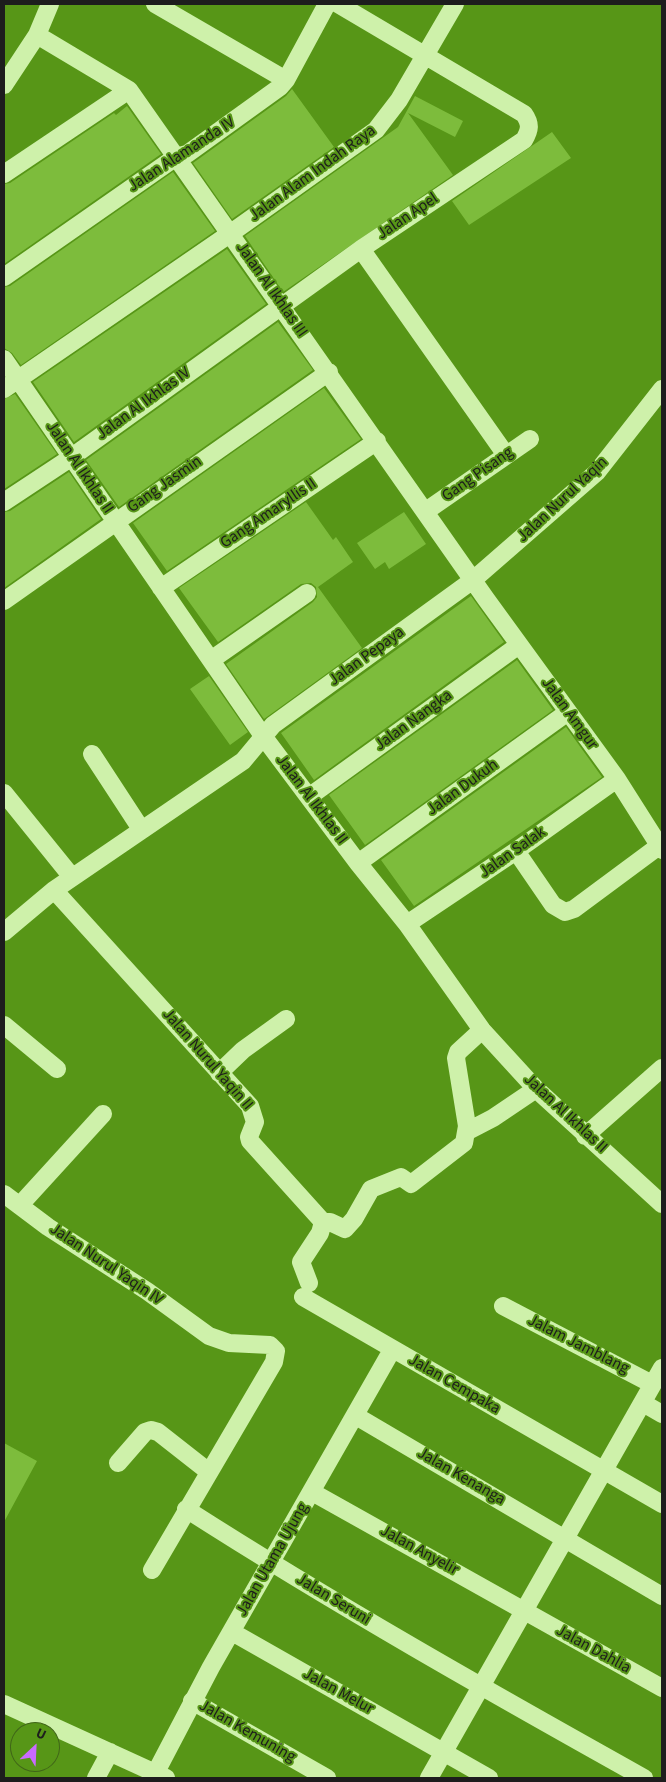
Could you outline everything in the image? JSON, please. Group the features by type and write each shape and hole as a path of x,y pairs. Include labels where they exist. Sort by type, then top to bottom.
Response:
{"street":[{"path":"4,86 37,35 50,4"},
{"path":"155,4 286,80"},
{"name":"Jalan Alamanda IV","path":"4,277 176,157 186,154 271,95 286,80 327,4"},
{"path":"338,4 425,54"},
{"name":"Jalan Alam Indah Raya","path":"11,384 231,234 376,130 388,117 455,4"},
{"name":"Jalan Al Ikhlas III","path":"37,35 129,90 282,304 473,580"},
{"name":"Jalan Apel","path":"282,304 361,248 524,140 530,127 524,114 425,54"},
{"path":"4,174 129,90"},
{"path":"361,248 506,455"},
{"name":"Jalan Al Ikhlas IV","path":"4,502 72,456 282,304"},
{"name":"Jalan Al Ikhlas II","path":"4,359 11,384 72,456 114,521 263,736 310,796 358,863 407,924 482,1030 536,1089 585,1136 662,1204"},
{"name":"Gang Jasmin","path":"4,601 114,521 329,372"},
{"name":"Jalan Nurul Yaqin","path":"473,580 597,472 662,389"},
{"name":"Gang Pisang","path":"426,511 530,439"},
{"name":"Gang Amaryllis II","path":"161,588 376,441"},
{"name":"Jalan Amgur","path":"473,580 617,779 660,848"},
{"name":"Jalan Pepaya","path":"4,932 72,877 243,760 273,725 473,580"},
{"path":"211,660 308,593"},
{"name":"Jalan Nangka","path":"310,796 519,645"},
{"name":"Jalan Dukuh","path":"358,863 568,712"},
{"path":"92,754 142,829"},
{"name":"Jalan Salak","path":"407,924 516,851 617,779"},
{"path":"4,793 72,877"},
{"path":"516,851 553,905 565,912 574,909 660,848"},
{"name":"Jalan Nurul Yaqin II","path":"54,890 250,1106 256,1122 250,1133 250,1141 323,1222"},
{"path":"219,1073 243,1050 286,1019"},
{"path":"4,1025 57,1069"},
{"path":"323,1222 330,1222 345,1229 354,1219 371,1190 401,1176 411,1184 464,1143 466,1132 456,1058 458,1052 482,1030"},
{"path":"585,1136 662,1068"},
{"path":"466,1132 493,1118 536,1089"},
{"path":"20,1205 103,1114"},
{"name":"Jalan Nurul Yaqin IV","path":"4,1194 48,1227 147,1291 209,1336 229,1343 270,1345 276,1351 274,1362 209,1472"},
{"name":"Jalan Cempaka","path":"323,1222 320,1233 301,1262 306,1290 392,1350 662,1504"},
{"name":"Jalam Jamblang","path":"503,1306 652,1384"},
{"name":"Jalan Utama Ujung","path":"161,1775 192,1701 392,1350"},
{"path":"429,1778 662,1368"},
{"path":"643,1403 662,1414"},
{"name":"Jalan Kenanga","path":"356,1416 662,1596"},
{"path":"118,1463 145,1432 151,1430 158,1432 209,1472 152,1570"},
{"name":"Jalan Anyelir","path":"312,1492 525,1611"},
{"name":"Jalan Seruni","path":"186,1509 270,1563 481,1687 644,1778"},
{"name":"Jalan Dahlia","path":"525,1611 662,1688"},
{"name":"Jalan Melur","path":"232,1632 489,1778"},
{"name":"Jalan Kemuning","path":"192,1701 327,1778"},
{"path":"4,1704 161,1775"},
{"path":"96,1778 110,1752"}],"building":[{"path":"292,89 334,147 232,219 193,163 286,96"},
{"path":"415,96 463,121 455,137 408,113 453,175 283,292 245,236 398,127"},
{"path":"127,106 161,154 4,264 4,184 10,183"},
{"path":"552,132 571,158 469,225 452,201"},
{"path":"173,172 215,231 21,365 12,353 4,348 4,287 10,286"},
{"path":"227,249 266,304 74,442 33,382"},
{"path":"278,322 313,370 119,507 86,460"},
{"path":"324,388 361,439 167,571 133,523"},
{"path":"15,394 57,454 4,489 4,399"},
{"path":"69,472 101,519 4,588 4,512 10,511"},
{"path":"306,502 333,540 336,537 353,562 318,587 362,648 264,719 226,664 313,602 317,597 316,587 311,583 301,584 218,642 179,588"},
{"path":"404,512 426,544 389,569 385,562 375,569 357,543"},
{"path":"471,596 504,642 314,780 281,733"},
{"path":"517,660 553,710 365,845 329,795"},
{"path":"209,676 248,732 230,745 190,689"},
{"path":"566,727 602,777 414,906 381,860"},
{"path":"4,1443 37,1461 4,1522"}]}
